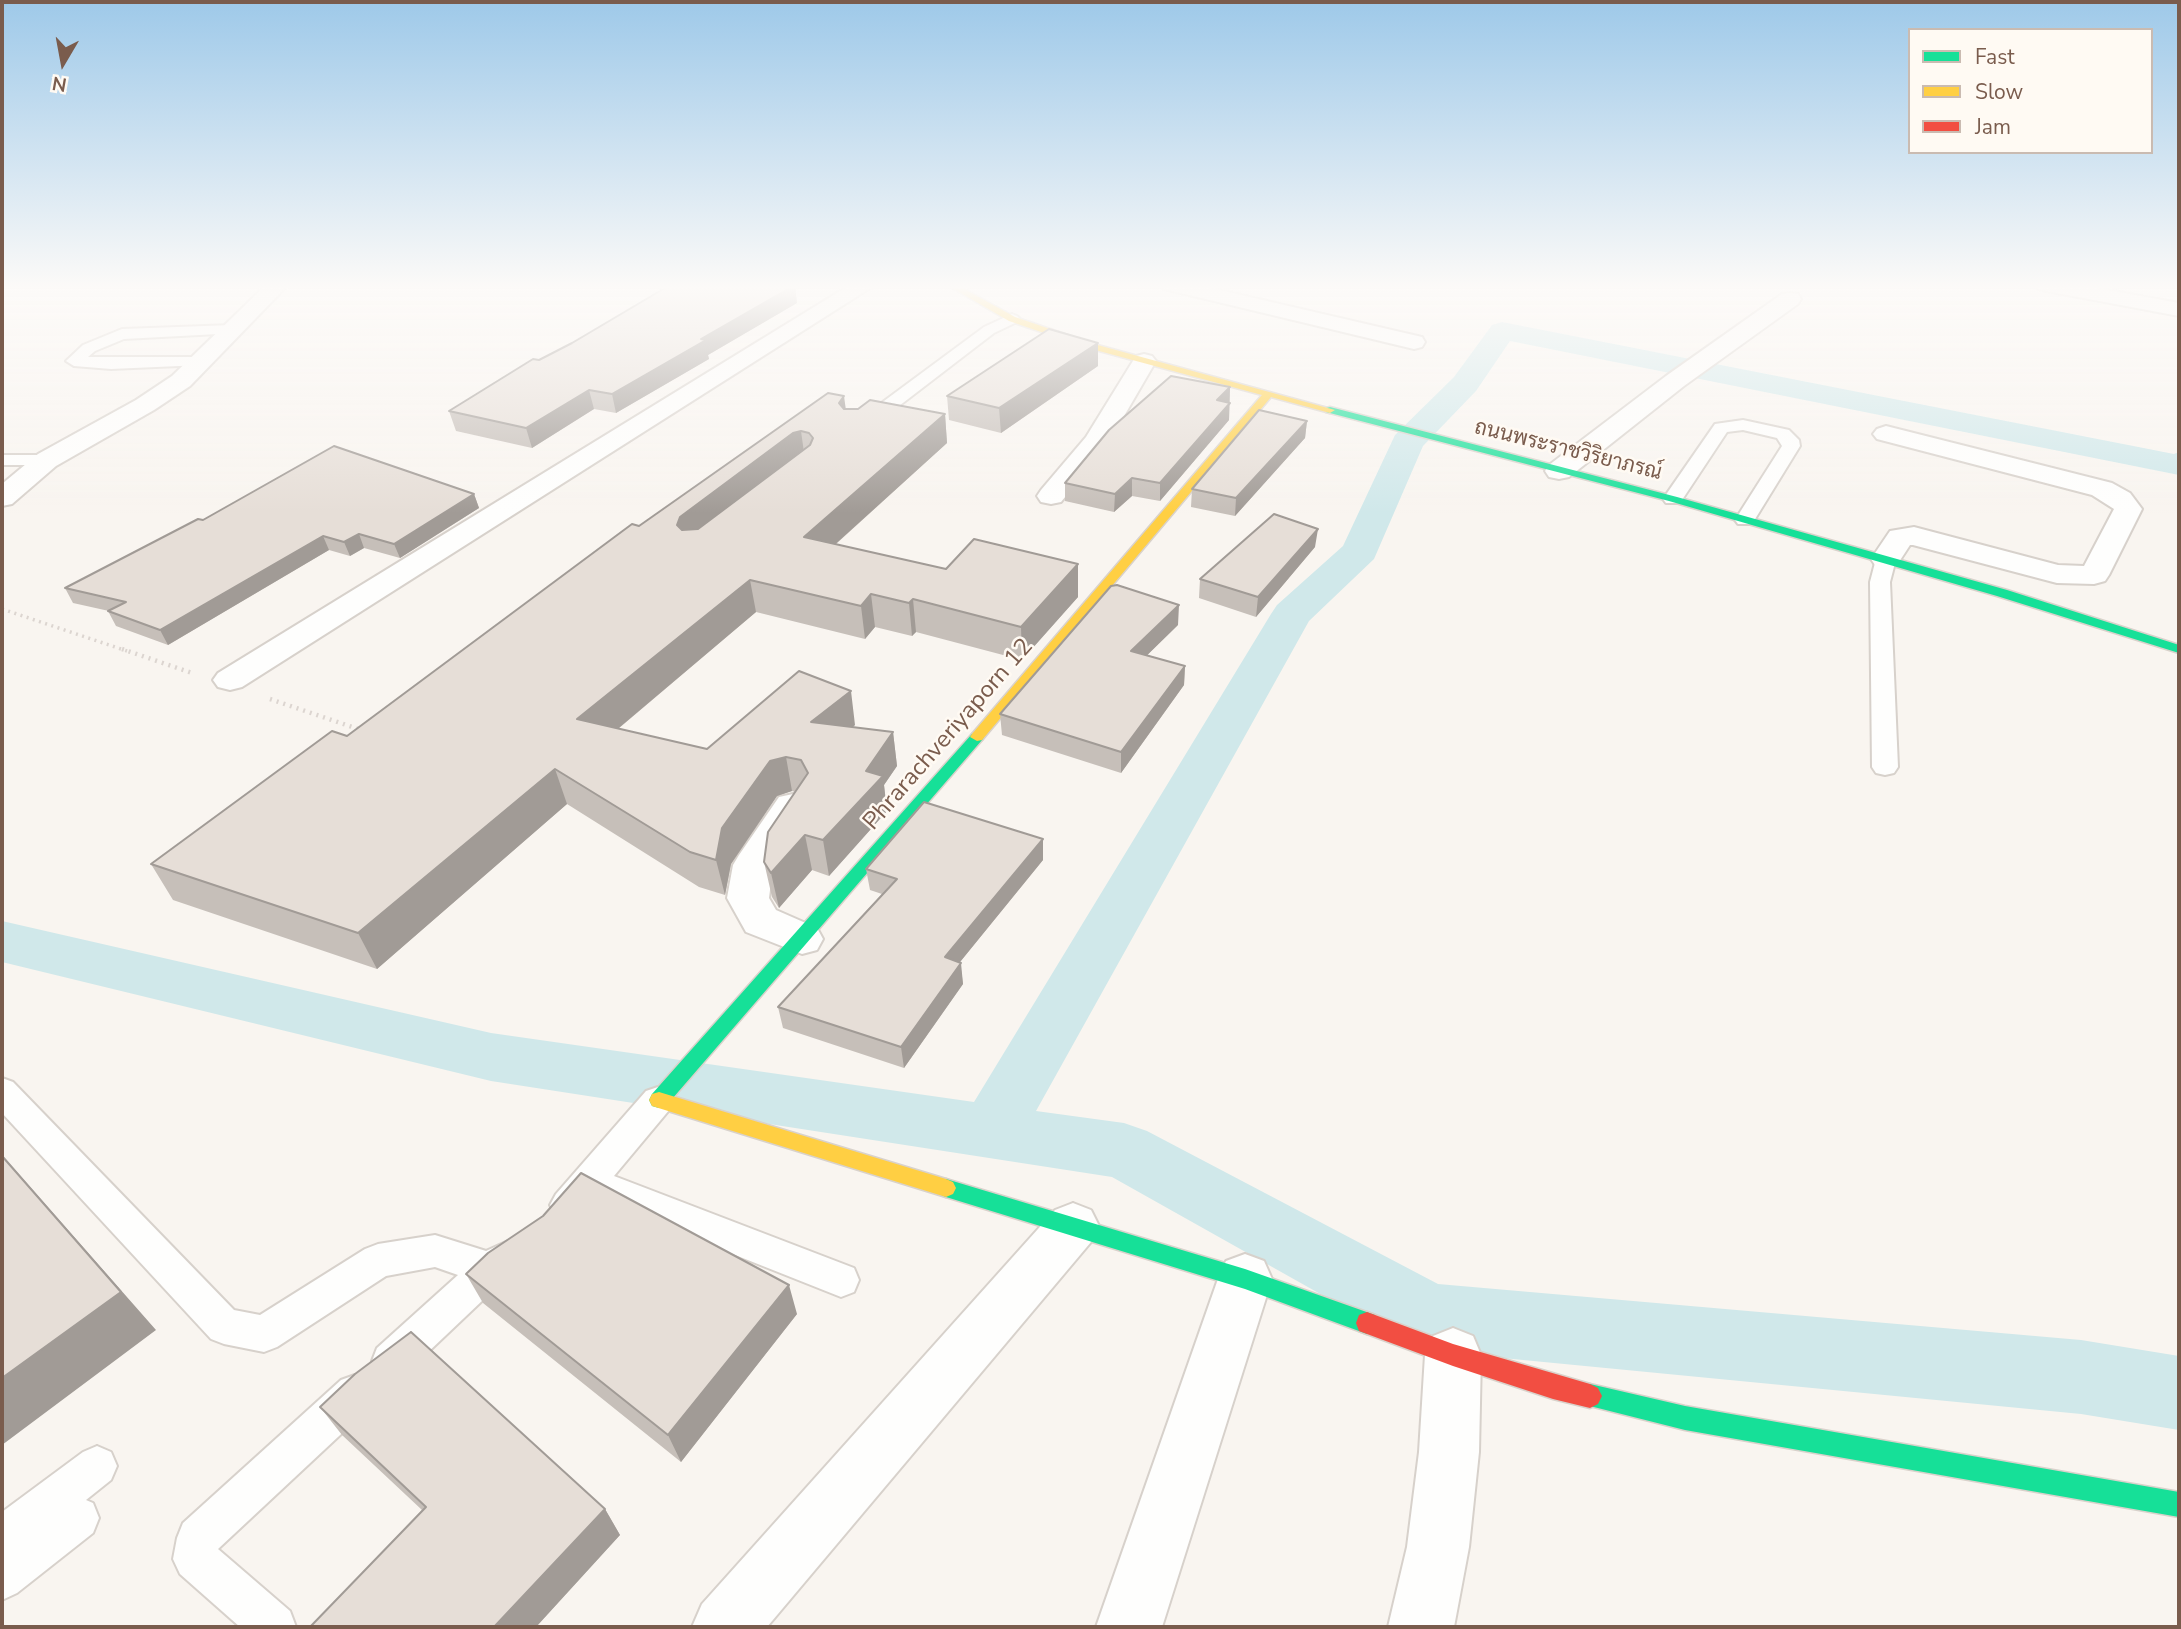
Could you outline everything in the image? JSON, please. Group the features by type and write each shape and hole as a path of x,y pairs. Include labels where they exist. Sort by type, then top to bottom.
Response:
{"street":[{"path":"2,498 47,460 145,405 181,381 201,361"},
{"path":"230,680 743,361"},
{"path":"1051,496 1097,441 1144,361"},
{"name":"ถนนพระราชวิริยาภรณ์","path":"1144,361 1673,499 1886,559 2179,649"},
{"path":"1559,471 1701,361"},
{"name":"Phrarachveriyaporn 12","path":"662,1096 1076,624 1268,394"},
{"path":"1886,434 2102,489 2120,499 2129,509 2094,575 2057,573 1914,536 1900,537 1886,559"},
{"path":"793,806 753,865 748,898 761,921 802,939"},
{"path":"662,1096 1245,1279 1453,1355 1553,1387 1685,1418 2179,1505"},
{"path":"725,1627 1073,1226"},
{"path":"1129,1627 1245,1279"},
{"path":"1421,1627 1438,1547 1448,1465 1453,1355"}],"lane":[{"path":"74,361 111,364 179,361"},
{"path":"853,432 948,361"},
{"path":"1673,499 1721,428 1743,425 1783,434 1790,440 1791,446 1745,520"},
{"path":"2,460 47,460"},
{"path":"1885,767 1880,582 1886,559"},
{"path":"2,1091 224,1326 264,1334 378,1261 436,1251 490,1269"},
{"path":"274,1627 195,1559 198,1538 490,1269 538,1236 662,1096"},
{"path":"588,1181 841,1280"},
{"path":"2,1538 97,1466"},
{"path":"2,1578 78,1518"}],"path":[{"path":"2,609 200,676"},
{"path":"265,698 371,733"}],"building":[{"path":"530,361 669,361 612,394 589,390 526,428 449,411"},
{"path":"1000,361 1071,361 999,408 947,396"},
{"path":"1171,376 1230,387 1217,400 1230,403 1160,483 1132,478 1115,494 1065,483 1109,430"},
{"path":"828,393 844,396 839,403 844,409 858,409 870,400 945,414 804,537 946,569 974,539 1078,564 1021,627 913,599 909,603 871,594 861,606 750,580 577,719 707,749 799,671 851,691 811,722 893,732 866,771 883,776 823,840 805,835 771,873 764,862 768,832 808,773 801,760 786,757 770,761 722,828 716,860 690,852 555,769 358,933 151,864 332,731 347,736 632,524 639,526","holes":["793,433 809,433 813,438 810,445 698,529 682,530 677,525 680,517"]},
{"path":"1259,410 1307,421 1236,498 1192,489"},
{"path":"334,446 474,494 394,544 359,534 344,542 323,536 160,630 108,611 126,602 65,588 198,519 203,520"},
{"path":"1274,514 1318,529 1258,597 1200,579"},
{"path":"1117,585 1179,605 1131,651 1185,666 1121,752 1000,714 1111,586"},
{"path":"924,802 1043,839 945,957 961,963 901,1047 778,1007 897,879 866,869"},
{"path":"2,1156 121,1292 2,1378"},
{"path":"581,1173 789,1285 668,1435 466,1274 488,1253 543,1216"},
{"path":"411,1332 605,1509 494,1627 310,1627 426,1507 320,1407 355,1374"}],"waterway":[{"path":"991,1131 1292,614 1360,551 1407,442 1465,384 1481,361"},
{"path":"1653,361 2178,465 2179,463"},
{"path":"2,942 491,1057 1124,1151 1430,1317 2081,1377 2179,1393"}],"traffic: fast":[{"path":"1330,410 1673,499 2002,593 2179,649"},
{"path":"659,1100 977,737"},
{"path":"946,1188 1245,1279 1367,1323"},
{"path":"1590,1396 1685,1418 2179,1505"}],"traffic: slow":[{"path":"1147,361 1330,410"},
{"path":"977,737 1268,394"},
{"path":"659,1100 946,1188"}],"traffic: jam":[{"path":"1367,1323 1453,1355 1590,1396"}]}
